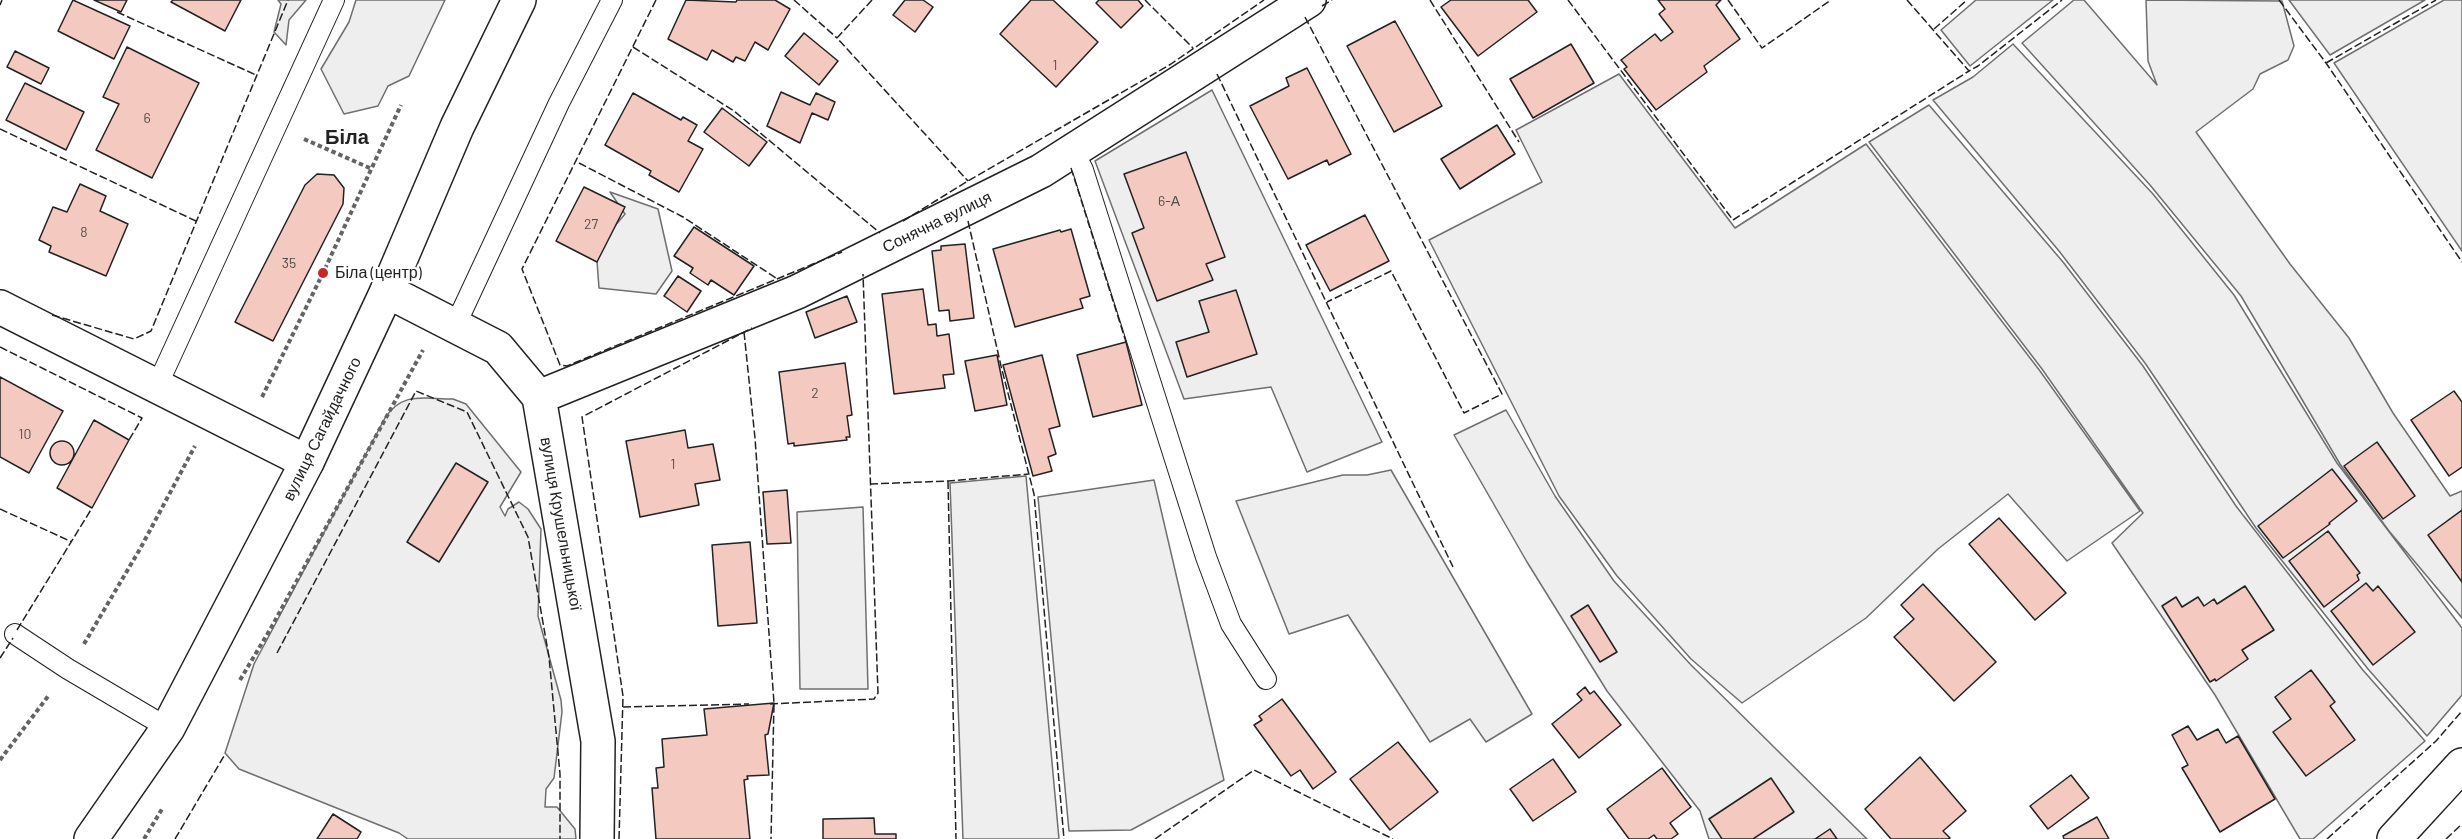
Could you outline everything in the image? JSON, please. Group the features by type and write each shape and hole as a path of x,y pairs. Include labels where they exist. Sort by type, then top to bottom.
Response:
{"street":[{"name":"вулиця Сагайдачного","path":"91,839 168,728 307,462 387,291 458,127 519,0"},
{"name":"Сонячна вулиця","path":"539,397 797,292 1041,171 1309,0"},
{"path":"387,291 498,348 539,397"},
{"path":"0,307 307,462"},
{"name":"вулиця Крушельницької","path":"539,397 598,741 597,839"},
{"path":"2394,839 2462,765"}],"lane":[{"path":"157,386 334,0"},
{"path":"448,322 612,0"},
{"path":"1073,150 1087,181 1206,557 1231,624 1266,679"},
{"path":"15,634 68,669 168,728"}],"path":[{"path":"245,430 401,105"},
{"path":"276,127 372,169"},
{"path":"235,688 448,322"},
{"path":"0,760 68,669 140,549 212,414"},
{"path":"144,839 168,799"}],"shaded area":[{"path":"278,0 306,0 289,20 286,45 274,32 281,4"},
{"path":"356,0 445,0 409,76 388,86 378,106 344,114 321,69 349,22"},
{"path":"1976,0 2053,0 1970,66 1941,30"},
{"path":"2074,0 2084,0 2157,85 2148,61 2146,0 2282,1 2294,46 2288,60 2260,74 2253,89 2196,132 2290,264 2349,338 2393,413 2450,496 2462,491 2462,618 2389,531 2340,464 2241,296 2150,185 2022,43"},
{"path":"2289,0 2425,0 2330,55"},
{"path":"2444,0 2462,0 2462,251 2334,63"},
{"path":"2013,44 2153,194 2234,295 2337,463 2462,628 2462,695 2427,736 2368,669 2256,528 2145,363 2059,251 1933,100 1973,77"},
{"path":"1619,74 1735,228 1866,144 2040,371 2140,511 2067,561 2008,494 1938,549 1866,618 1742,703 1691,659 1617,576 1559,496 1429,240 1542,182 1516,130"},
{"path":"1212,90 1382,442 1307,472 1271,387 1184,399 1095,161"},
{"path":"1929,105 2063,262 2143,366 2236,506 2362,669 2425,741 2313,839 2300,839 2215,695 2112,543 2143,513 2042,369 1869,142"},
{"path":"610,192 658,209 672,271 656,294 599,288 596,248 625,214"},
{"path":"415,398 453,399 466,404 521,472 500,507 505,516 508,509 519,502 528,509 541,529 538,616 561,700 562,712 554,778 546,789 545,807 557,807 575,829 576,839 408,839 399,833 239,769 225,753 254,664 385,418 392,409 407,400"},
{"path":"1506,410 1555,496 1614,581 1691,665 1867,839 1709,839 1700,811 1607,691 1527,562 1454,435"},
{"path":"1391,470 1532,714 1486,742 1470,719 1430,742 1348,615 1289,634 1236,501 1343,475 1367,475"},
{"path":"1026,476 1059,839 963,839 950,483"},
{"path":"1154,480 1224,780 1131,830 1069,831 1038,497"},
{"path":"863,507 868,689 800,689 797,512"}],"building":[{"path":"73,0 130,26 114,59 58,31"},
{"path":"94,0 127,0 121,12"},
{"path":"173,0 241,0 225,31 171,2"},
{"path":"686,0 736,2 737,0 775,0 790,9 768,50 755,42 745,61 736,57 733,62 712,50 707,60 668,39"},
{"path":"905,0 923,0 933,7 915,32 893,15"},
{"path":"1031,0 1053,0 1098,42 1056,87 1000,34"},
{"path":"1099,0 1138,0 1143,6 1121,28 1096,3"},
{"path":"1451,0 1528,0 1537,12 1478,56 1441,7"},
{"path":"1658,0 1721,0 1716,5 1740,39 1704,66 1707,72 1656,110 1624,69 1627,67 1621,60 1655,34 1661,41 1673,32 1659,14 1665,9"},
{"path":"1395,21 1442,106 1394,132 1347,46"},
{"path":"804,33 838,61 819,85 785,56"},
{"path":"1571,44 1594,83 1533,118 1510,79"},
{"path":"127,47 199,83 152,178 96,150 119,104 103,97"},
{"path":"15,51 49,68 41,84 7,67"},
{"path":"1307,68 1351,154 1329,165 1327,160 1288,179 1250,106 1289,86 1286,78"},
{"path":"25,83 84,112 66,150 6,120"},
{"path":"781,92 810,105 816,93 835,102 828,120 812,113 800,143 767,126"},
{"path":"633,93 681,120 683,117 697,125 688,141 703,149 679,192 649,175 651,171 605,145"},
{"path":"722,108 767,142 749,166 704,132"},
{"path":"1497,125 1515,154 1460,189 1441,159"},
{"path":"1186,152 1225,257 1206,264 1213,280 1157,301 1132,233 1144,228 1124,174"},
{"path":"317,174 334,175 344,188 343,204 273,341 235,322 305,185"},
{"path":"80,184 106,196 100,211 128,224 106,276 49,252 51,246 39,240 53,207 67,212"},
{"path":"584,187 625,207 597,262 556,241"},
{"path":"1365,215 1389,261 1330,291 1306,245"},
{"path":"694,227 754,266 734,295 711,280 708,285 690,273 693,268 674,256"},
{"path":"1071,229 1090,296 1080,299 1083,308 1015,327 993,249"},
{"path":"965,244 974,318 950,321 949,310 939,311 932,251 941,250 941,246"},
{"path":"678,276 701,291 687,312 664,296"},
{"path":"923,289 928,325 936,324 937,336 949,334 954,374 943,375 945,388 894,394 882,294"},
{"path":"1236,290 1257,354 1187,377 1176,342 1209,332 1199,301"},
{"path":"847,296 857,322 815,338 806,312"},
{"path":"1126,342 1142,405 1093,417 1077,355"},
{"path":"997,355 1007,405 975,411 965,361"},
{"path":"1042,355 1060,426 1049,429 1056,454 1048,457 1052,471 1033,476 1003,365"},
{"path":"845,363 852,415 847,416 850,437 846,437 847,440 794,446 794,443 788,444 779,372"},
{"path":"0,377 63,411 29,473 0,457"},
{"path":"2454,391 2462,402 2462,467 2449,476 2411,420"},
{"path":"94,420 129,440 92,508 57,488"},
{"path":"685,430 688,448 713,444 720,480 695,484 699,505 640,517 626,441"},
{"path":"62,441 67,442 73,448 73,458 67,464 62,465 57,464 51,458 50,453 51,448 57,442"},
{"path":"2377,442 2415,496 2383,519 2344,466"},
{"path":"456,463 488,482 439,562 407,542"},
{"path":"2332,469 2357,501 2283,558 2258,526"},
{"path":"787,490 791,543 767,544 763,492"},
{"path":"2462,510 2462,582 2428,535"},
{"path":"1999,518 2066,593 2035,620 1969,544"},
{"path":"2328,531 2360,573 2357,575 2359,580 2324,607 2289,561"},
{"path":"750,542 757,623 718,626 712,545"},
{"path":"2366,583 2373,591 2378,586 2415,632 2373,665 2331,611"},
{"path":"1923,584 1996,662 1954,701 1894,637 1914,619 1901,605"},
{"path":"2245,586 2274,630 2242,650 2248,659 2216,681 2215,679 2210,682 2162,606 2176,597 2182,607 2198,597 2204,606 2214,599 2217,604"},
{"path":"1588,605 1617,652 1600,662 1571,616"},
{"path":"2311,670 2335,702 2330,706 2355,740 2306,776 2273,732 2291,719 2275,697"},
{"path":"1585,687 1590,694 1594,691 1621,725 1579,758 1552,724 1582,700 1577,694"},
{"path":"1282,699 1336,772 1313,789 1300,770 1291,776 1254,725 1262,720 1259,716"},
{"path":"774,703 768,734 765,735 769,775 747,776 748,779 744,780 750,839 656,839 652,788 658,788 656,768 664,767 662,739 707,735 704,709"},
{"path":"2188,726 2197,740 2218,729 2226,743 2238,736 2275,799 2220,832 2182,768 2188,765 2172,735"},
{"path":"1398,742 1438,792 1390,830 1350,779"},
{"path":"1920,757 1966,811 1943,831 1950,838 1948,839 1891,839 1865,809"},
{"path":"1553,759 1576,792 1533,821 1510,789"},
{"path":"1662,768 1691,807 1670,823 1678,834 1671,839 1657,839 1654,835 1648,839 1629,839 1607,809"},
{"path":"2071,775 2089,798 2048,829 2030,806"},
{"path":"1771,778 1794,812 1753,839 1722,839 1709,819"},
{"path":"333,814 361,832 357,839 317,839"},
{"path":"2097,817 2109,839 2064,839 2063,836"},
{"path":"874,818 875,834 896,834 896,839 823,839 823,819"},
{"path":"1830,829 1837,839 1815,839"}],"fence":[{"path":"0,5 2,0"},
{"path":"52,315 134,339 151,331 288,0"},
{"path":"656,0 522,269 560,365 567,366 842,252"},
{"path":"794,0 837,38"},
{"path":"872,0 837,38 968,181"},
{"path":"1145,0 1193,48"},
{"path":"903,221 1171,64 1264,0"},
{"path":"1322,6 1332,0"},
{"path":"1430,0 1519,142"},
{"path":"1568,0 1733,220 1969,71"},
{"path":"1728,0 1762,48 1831,0"},
{"path":"1907,0 1969,71 2062,0"},
{"path":"1934,29 1967,0"},
{"path":"2279,0 2326,63 2462,262"},
{"path":"2326,63 2436,0"},
{"path":"117,12 256,75"},
{"path":"1305,17 1502,394 1464,413 1391,271 1327,302"},
{"path":"633,47 734,111 880,233"},
{"path":"1217,74 1453,567"},
{"path":"0,129 196,221"},
{"path":"579,163 683,217 776,278"},
{"path":"1071,168 1126,342"},
{"path":"968,221 1001,366 1034,494 1064,839"},
{"path":"770,704 874,699 878,693 863,274"},
{"path":"619,839 623,696 582,417 752,328"},
{"path":"744,332 755,438 774,703 771,839"},
{"path":"0,347 142,418 129,440"},
{"path":"277,653 416,391 467,412 528,537 549,657 560,774 560,839"},
{"path":"870,484 948,481 1029,474"},
{"path":"948,481 956,839"},
{"path":"17,630 92,508"},
{"path":"0,509 72,542"},
{"path":"0,658 13,638"},
{"path":"623,707 749,704"},
{"path":"2327,839 2436,741 2462,711"},
{"path":"175,839 224,756"},
{"path":"1155,839 1254,770 1393,839"},
{"path":"2446,839 2462,824"}],"place":[{"name":"Біла (центр)","path":"323,273"}],"district":[{"name":"Біла","path":"347,137"}]}
